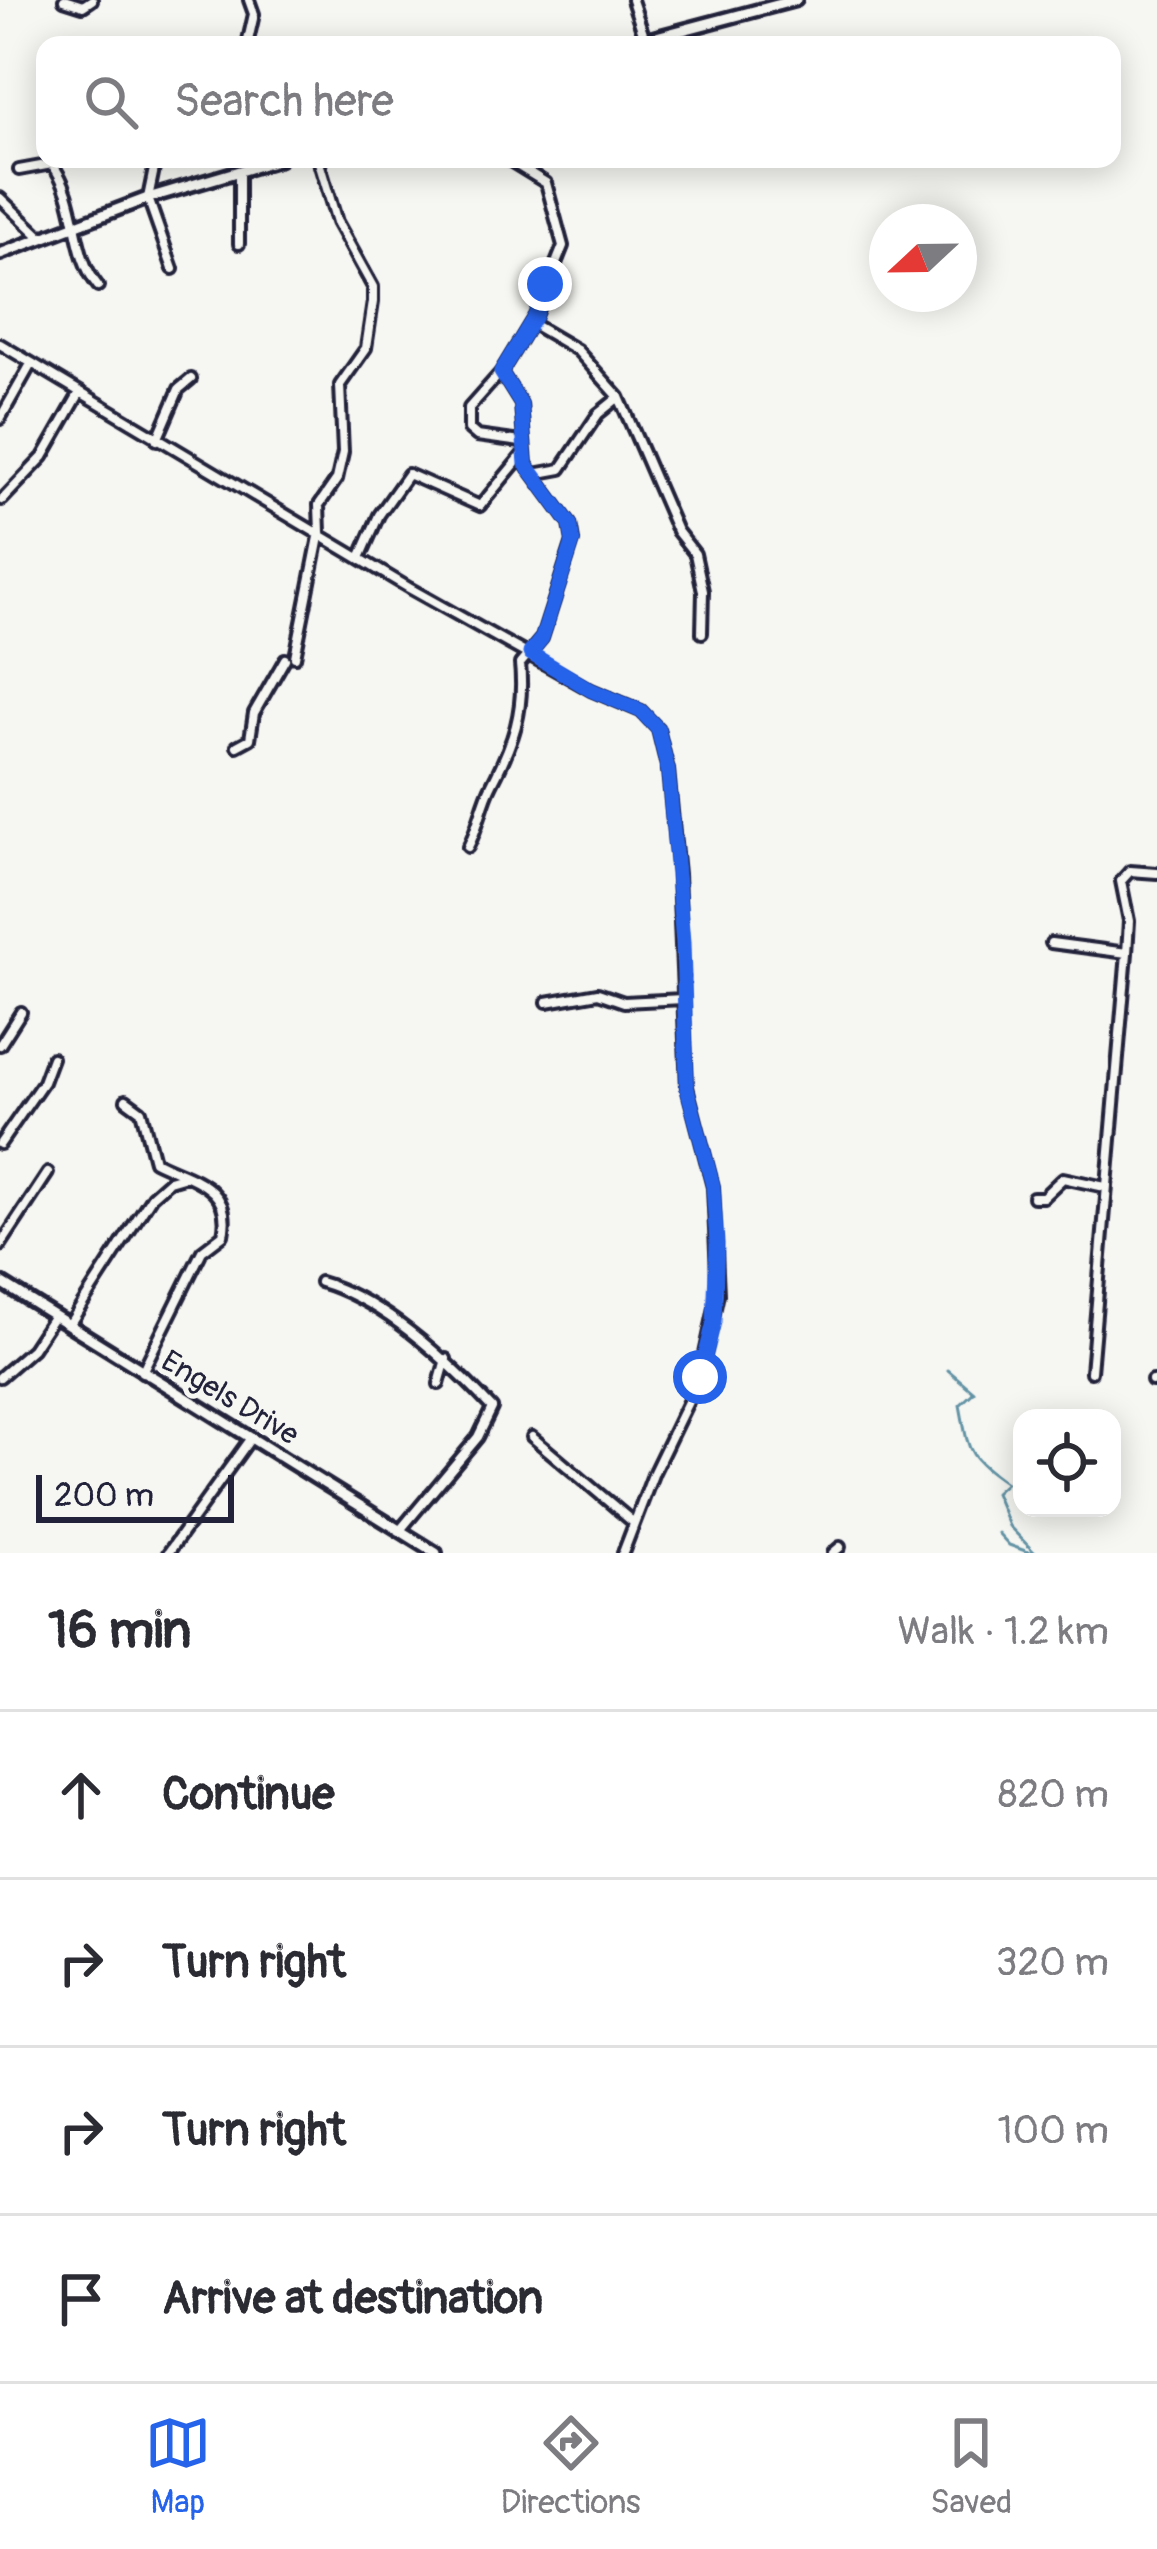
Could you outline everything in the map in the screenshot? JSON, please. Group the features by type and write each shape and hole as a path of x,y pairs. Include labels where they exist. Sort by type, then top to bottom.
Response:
{"street":[{"path":"64,0 83,6 92,0"},
{"path":"249,0 254,14 250,36"},
{"path":"632,0 644,36"},
{"path":"752,0 757,12"},
{"path":"654,36 796,0"},
{"path":"19,170 36,167"},
{"path":"55,168 75,226 82,266 98,286"},
{"path":"154,168 148,198 173,269"},
{"path":"0,254 148,198 249,168"},
{"path":"237,746 250,739 254,713 290,658 320,532 319,506 337,479 343,452 340,385 366,348 373,287 337,222 321,168"},
{"path":"520,442 477,436 469,429 469,408 501,372 530,323 563,246 546,183 522,168"},
{"path":"239,171 239,244"},
{"path":"0,198 41,237"},
{"path":"530,323 577,350 619,397 677,532 695,554 703,591 702,633"},
{"path":"0,344 591,690 641,711 658,729 675,837 687,1088 713,1186 718,1294 700,1377 623,1553"},
{"path":"0,419 31,364"},
{"path":"469,847 491,785 512,749 524,697 520,664 542,638 573,542 570,524 524,454 521,404 501,372"},
{"path":"157,440 179,389 191,379"},
{"path":"2,500 43,457 79,394"},
{"path":"534,474 561,469 598,414 619,397"},
{"path":"360,557 379,515 408,475 480,506 524,454"},
{"path":"1091,1372 1129,921 1121,881 1130,871 1157,873"},
{"path":"1051,943 1127,953"},
{"path":"547,1001 598,993 624,1002 683,999"},
{"path":"0,1045 21,1012"},
{"path":"0,1144 43,1082 52,1058"},
{"path":"126,1100 141,1111 154,1161 188,1176 223,1201 224,1235 202,1251 142,1373"},
{"path":"0,1246 48,1173"},
{"path":"67,1326 152,1196 169,1181 188,1176"},
{"path":"1033,1197 1043,1198 1063,1178 1105,1187"},
{"name":"Engels Drive","path":"0,1282 436,1553"},
{"path":"320,1282 404,1327 446,1359 492,1408 478,1437 401,1529"},
{"path":"0,1377 32,1349 53,1317"},
{"path":"439,1384 446,1359"},
{"path":"532,1437 634,1523"},
{"path":"167,1553 250,1439"},
{"path":"415,1553 424,1544"}],"waterway":[{"path":"948,1370 974,1392 960,1405 968,1443 983,1466 1006,1483 995,1493 1009,1526 1035,1553"},
{"path":"998,1533 1009,1545 1031,1553"}],"route":[{"path":"545,284 535,316 501,372 521,404 520,442 526,464 570,524 573,542 542,638 530,653 591,690 641,711 658,729 668,770 683,942 687,1088 713,1186 717,1244 718,1294 700,1377"}]}
